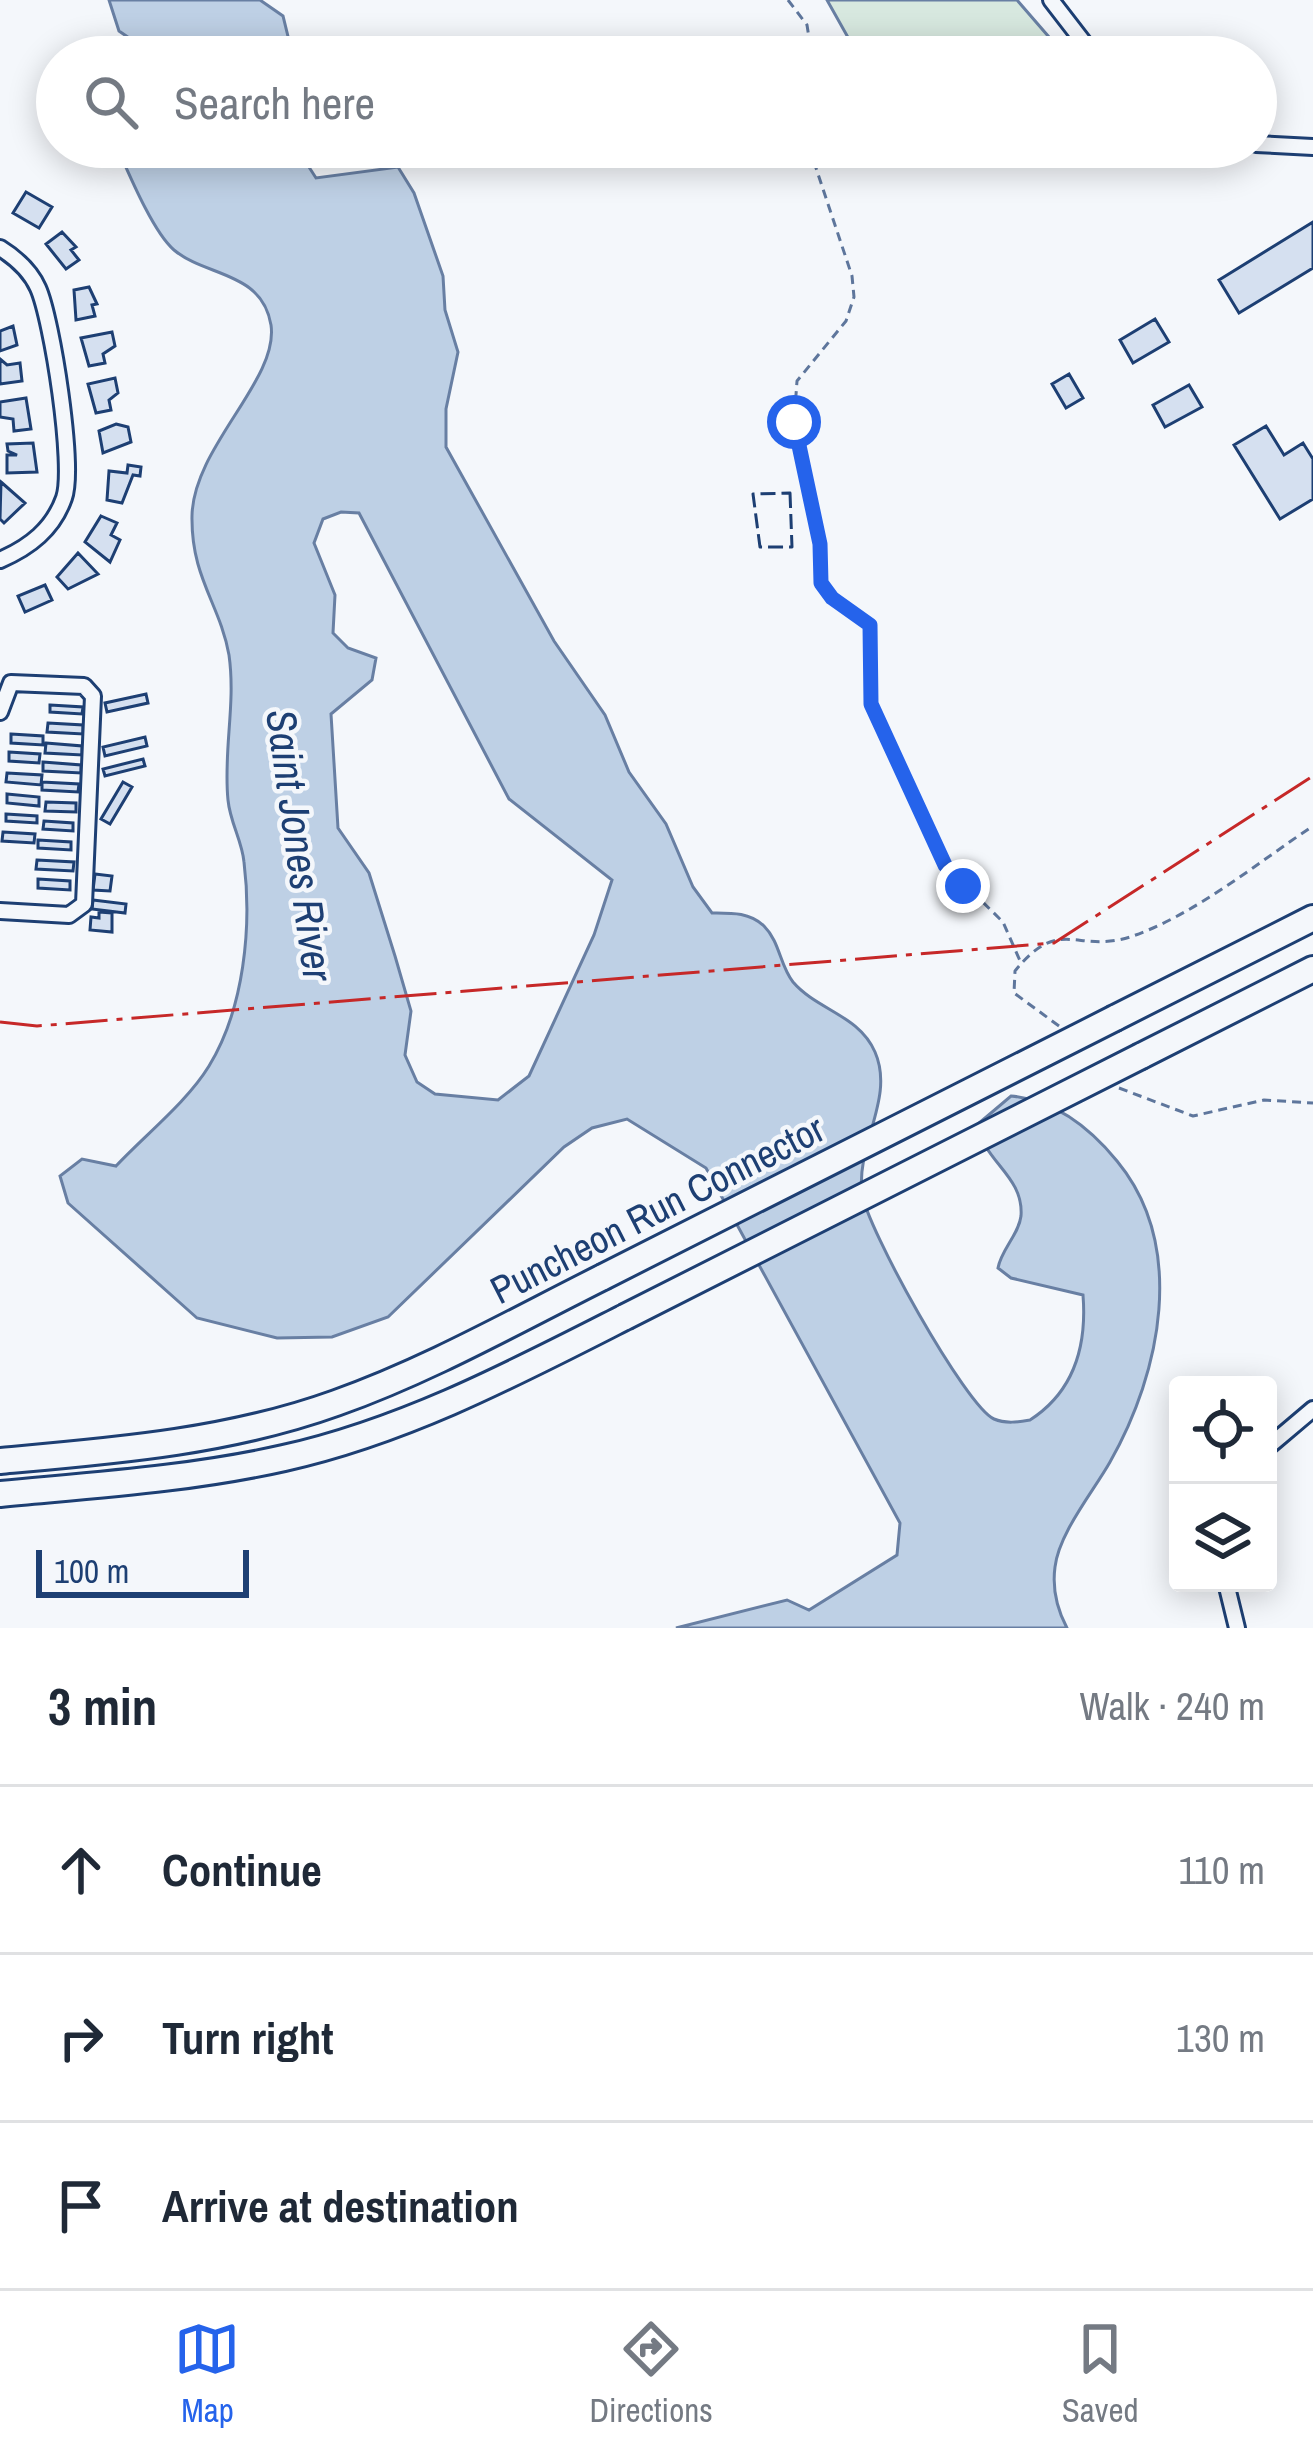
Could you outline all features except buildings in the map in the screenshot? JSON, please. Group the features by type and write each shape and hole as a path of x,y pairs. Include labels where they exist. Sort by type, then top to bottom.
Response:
{"highway":[{"name":"Puncheon Run Connector","path":"0,1461 148,1447 296,1416 412,1373 1313,917"},
{"name":"Puncheon Run Connector","path":"0,1494 194,1475 306,1452 440,1408 1313,969"}],"street":[{"path":"1051,0 1079,36"},
{"path":"1277,145 1313,147"},
{"path":"0,248 17,259 39,290 70,463 55,518 22,550 0,560"},
{"path":"0,712 11,683 84,686 93,696 84,904 69,915 0,910"},
{"path":"1277,1439 1313,1409"},
{"path":"1228,1592 1238,1628"}],"path":[{"path":"788,0 808,25 809,36"},
{"path":"816,168 854,286 846,321 803,370 792,406 820,544 821,583 832,598 870,625 871,704 894,762 926,816 945,865 1003,922 1021,963"}],"shaded area":[{"path":"827,0 1017,0 1048,36 847,36"}],"water":[{"path":"109,0 260,0 283,16 288,36 126,36 119,31"},
{"name":"Saint Jones River","path":"127,168 310,168 316,178 399,168 414,193 443,276 445,310 458,352 446,409 446,447 554,641 605,715 629,772 666,824 693,887 712,913 746,916 764,926 793,982 859,1029 875,1052 881,1087 862,1175 868,1212 941,1351 980,1407 994,1419 1030,1420 1058,1395 1080,1349 1083,1295 1011,1278 998,1268 1020,1223 1020,1202 978,1124 1011,1096 1027,1099 1070,1118 1117,1161 1139,1195 1153,1231 1159,1310 1153,1350 1128,1427 1058,1554 1055,1591 1067,1628 676,1628 787,1600 809,1610 897,1555 900,1523 706,1168 627,1119 592,1128 564,1147 388,1317 332,1337 277,1338 197,1318 68,1203 60,1176 82,1159 116,1166 178,1105 209,1066 238,994 246,940 244,862 227,782 229,655 196,557 192,516 206,465 262,368 271,325 257,294 174,250 150,217","holes":["341,512 359,513 509,799 612,880 594,935 529,1076 498,1100 435,1094 417,1082 405,1055 411,1011 395,956 369,873 338,828 331,714 372,680 376,658 348,648 333,633 335,595 314,543 323,519"]}],"fence":[{"path":"790,493 792,547 760,547 753,494 790,493"}],"power":[{"path":"0,1022 37,1026 1054,943 1313,776"}],"route":[{"path":"794,422 820,544 821,583 825,592 870,625 871,704 894,762 933,830 945,865 963,886"}]}
